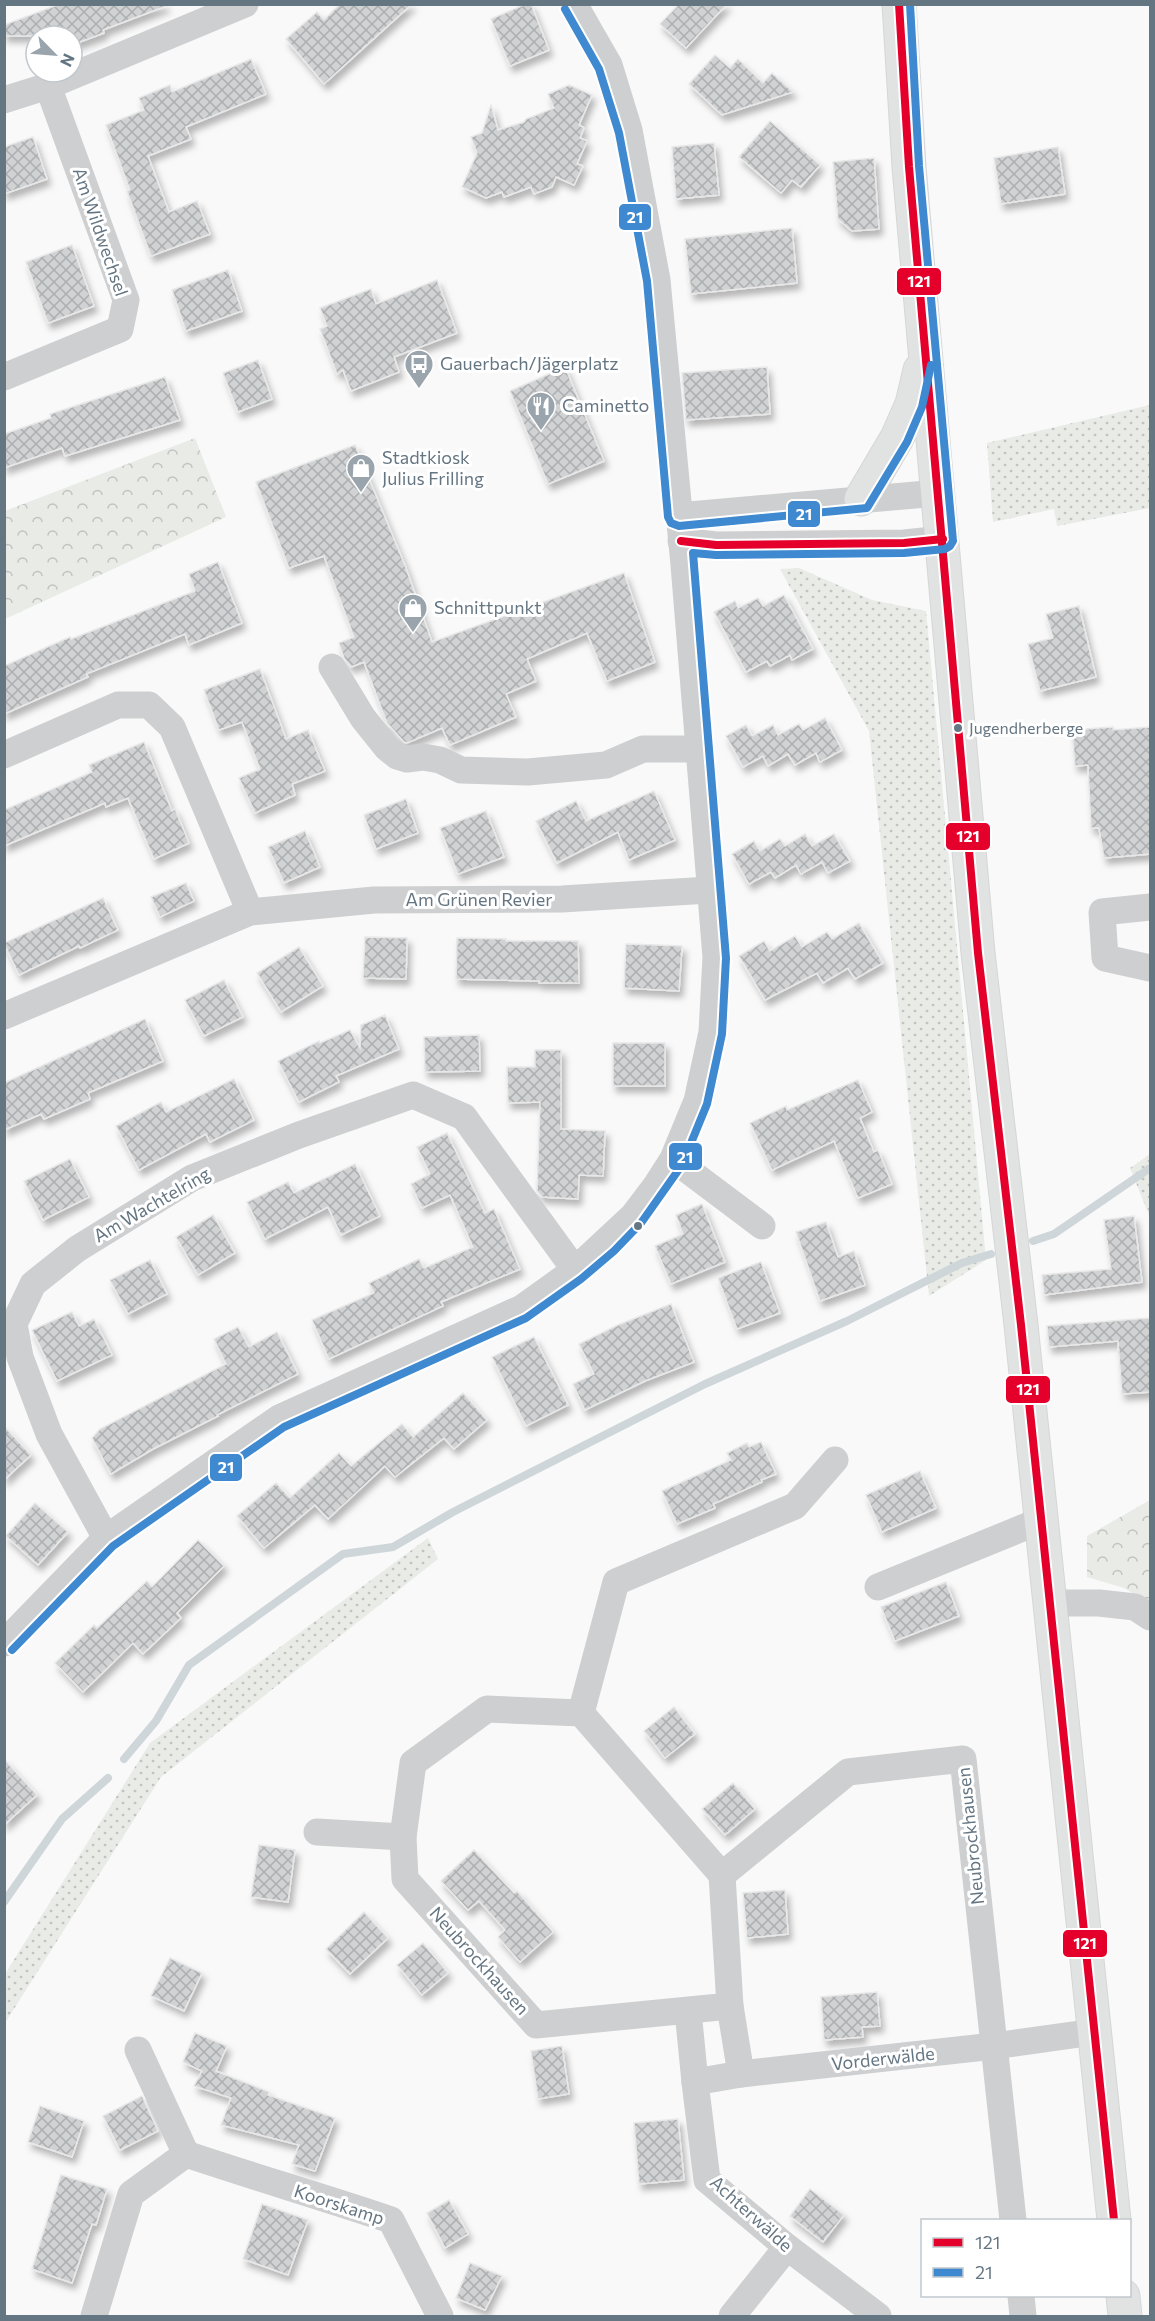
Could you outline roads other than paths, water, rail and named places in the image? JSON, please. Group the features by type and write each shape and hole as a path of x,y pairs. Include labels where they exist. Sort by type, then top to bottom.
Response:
{"main road":[{"path":"899,4 909,167 978,953 1051,1603 1114,2219"},
{"path":"861,499 897,438 912,404 925,345"},
{"path":"1122,2297 1125,2316"}],"street":[{"path":"4,100 48,86 245,4"},
{"path":"4,1643 106,1538 279,1418 522,1308 575,1270 607,1243 633,1216 655,1187 673,1159 697,1101 712,1032 716,957 657,280 629,130 609,65 573,4"},
{"name":"Am Wildwechsel","path":"4,377 120,329 126,300 48,86"},
{"path":"680,528 861,499 938,494"},
{"path":"680,528 716,545 904,543 943,539"},
{"path":"332,667 363,718 387,748 397,756 407,759 432,758 461,770 528,772 606,765 643,749 698,749"},
{"path":"4,755 118,705 149,705 172,727 250,912"},
{"name":"Am Grünen Revier","path":"4,1016 250,912 374,900 562,899 709,890"},
{"path":"1150,907 1102,912 1105,958 1150,968"},
{"name":"Am Wachtelring","path":"106,1538 49,1434 20,1357 14,1324 33,1284 77,1250 192,1178 300,1135 413,1095 464,1117 575,1270"},
{"path":"673,1159 762,1226"},
{"path":"695,2082 741,2074 730,2006 722,1875 581,1713 616,1582 795,1506 835,1460"},
{"path":"878,1587 1042,1520"},
{"path":"1051,1603 1099,1603 1145,1607"},
{"name":"Neubrockhausen","path":"581,1713 487,1709 413,1763 403,1837 405,1879 536,2025 730,2006"},
{"name":"Neubrockhausen","path":"722,1875 848,1772 963,1759 994,2046"},
{"path":"317,1832 403,1837"},
{"name":"Achterwälde","path":"688,2011 707,2180 787,2247 878,2316"},
{"name":"Vorderwälde","path":"741,2074 994,2046 1094,2032"},
{"path":"994,2046 1013,2219"},
{"path":"94,2316 131,2194 186,2154 138,2050"},
{"name":"Koorskamp","path":"186,2154 391,2220 440,2316"},
{"path":"732,2316 787,2247"},
{"path":"1021,2297 1023,2316"}],"waterway":[{"path":"1033,1241 1054,1234 1150,1168"},
{"path":"124,1759 156,1721 189,1665 343,1554 393,1547 453,1512 705,1384 847,1321 962,1263 991,1254"},
{"path":"4,1902 62,1819 108,1778"}],"place":[{"name":"Gauerbach/Jägerplatz","path":"419,390"},
{"name":"Caminetto","path":"541,432"},
{"name":"Stadtkiosk Julius Frilling","path":"361,494"},
{"name":"Schnittpunkt","path":"413,634"},
{"name":"Jugendherberge","path":"958,728"}]}
